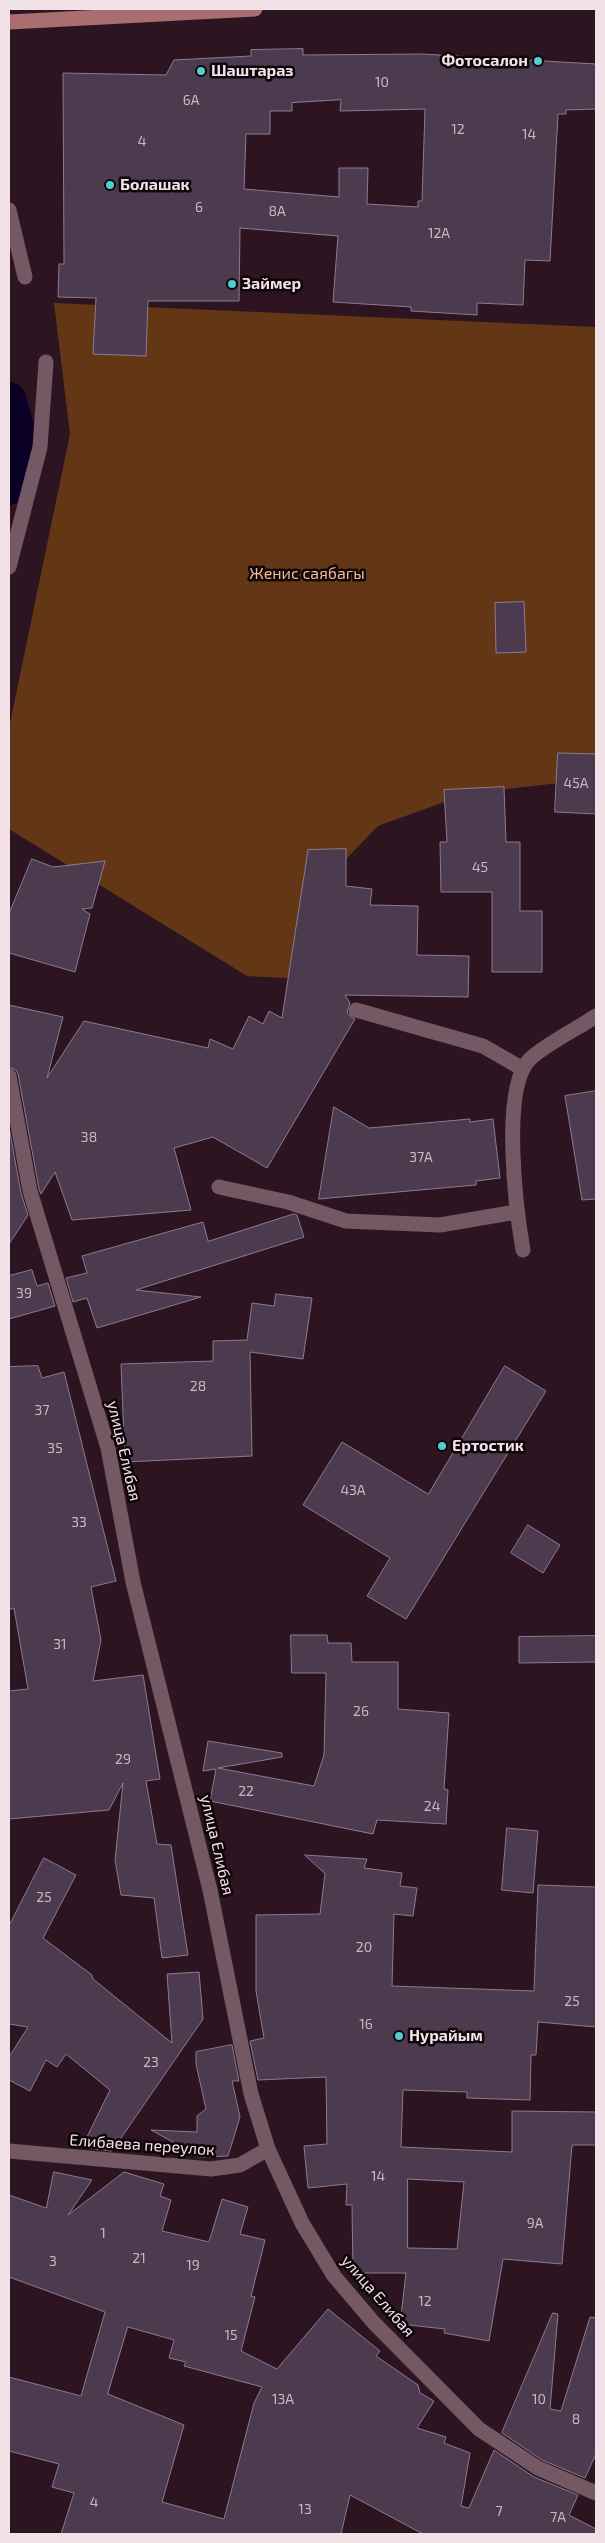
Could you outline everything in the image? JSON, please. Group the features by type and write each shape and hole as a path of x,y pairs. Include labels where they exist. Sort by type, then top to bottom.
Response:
{"main road":[{"path":"9,22 255,9"}],"street":[{"path":"9,210 25,277"},
{"path":"9,567 40,448 46,362"},
{"path":"356,1010 483,1046 523,1069"},
{"path":"523,1250 516,1212 514,1104 517,1082 530,1059 596,1016"},
{"name":"улица Елибая","path":"9,1076 30,1191 108,1448 133,1582 210,1890 251,2094 268,2149 302,2223 329,2268 374,2323 479,2429 538,2468 596,2493"},
{"path":"219,1187 288,1202 346,1221 440,1225 516,1212"},
{"name":"Елибаева переулок","path":"9,2152 211,2169 240,2165 268,2149"}],"green space":[{"name":"Женис саябагы","path":"54,303 596,327 596,779 469,793 378,826 318,888 305,979 247,976 9,829 9,728 70,434"}],"building":[{"path":"303,49 303,55 422,54 596,64 596,109 566,110 566,114 558,114 550,261 525,260 523,305 477,303 477,315 411,311 411,307 333,302 338,236 240,228 239,301 148,301 146,356 93,354 96,298 58,297 59,264 64,264 63,73 166,75 174,60 251,56 251,50","holes":["341,100 340,111 425,109 422,201 418,201 418,207 367,204 368,168 339,168 339,197 244,189 246,134 270,134 270,111 292,111 292,103"]},
{"path":"524,602 526,652 496,653 495,603"},
{"path":"558,753 596,754 596,814 555,812"},
{"path":"504,787 506,842 520,842 520,911 542,911 542,972 492,972 492,892 441,892 440,842 447,842 444,790"},
{"path":"346,849 346,886 372,889 370,905 418,906 417,955 469,956 468,997 345,995 350,1003 347,1013 355,1019 267,1168 213,1137 174,1148 191,1210 72,1220 55,1172 41,1194 39,1189 18,1074 16,1070 9,1067 9,1005 63,1017 47,1078 84,1021 208,1048 210,1039 233,1049 249,1016 263,1024 269,1011 282,1018 308,850"},
{"path":"32,859 53,867 105,861 92,908 82,909 90,914 75,972 9,953 9,914"},
{"path":"596,1091 596,1199 582,1200 565,1096"},
{"path":"334,1107 369,1128 470,1119 470,1122 493,1119 500,1178 476,1181 476,1185 319,1199"},
{"path":"9,1127 21,1193 28,1215 9,1244"},
{"path":"294,1214 297,1215 304,1237 136,1290 201,1297 97,1328 87,1298 73,1302 66,1278 87,1273 82,1256 203,1222 208,1241"},
{"path":"32,1270 37,1286 48,1283 55,1306 9,1319 9,1276"},
{"path":"276,1294 312,1298 303,1359 250,1352 252,1456 125,1462 121,1364 213,1361 213,1341 247,1340 252,1303 274,1306"},
{"path":"38,1366 42,1378 64,1372 116,1581 91,1587 101,1640 93,1681 143,1675 160,1779 146,1781 157,1844 171,1845 188,1955 162,1958 154,1898 121,1895 115,1860 123,1783 109,1810 9,1819 9,1691 28,1689 14,1608 9,1610 9,1367"},
{"path":"505,1366 546,1391 406,1619 367,1596 390,1558 303,1505 342,1442 428,1494"},
{"path":"528,1525 560,1545 543,1573 511,1553"},
{"path":"291,1635 327,1635 328,1643 351,1643 352,1662 398,1662 398,1709 449,1713 444,1789 448,1790 446,1824 377,1820 373,1834 210,1801 216,1769 203,1771 208,1741 282,1753 282,1757 218,1768 314,1786 324,1755 326,1673 292,1673"},
{"path":"596,1636 596,1662 519,1663 519,1637"},
{"path":"507,1828 538,1831 533,1893 502,1890"},
{"path":"305,1855 367,1859 364,1868 402,1873 400,1886 417,1888 413,1916 394,1914 392,1986 534,1991 538,1885 596,1887 596,2027 538,2022 536,2055 531,2055 530,2100 467,2098 467,2092 403,2090 401,2147 512,2152 512,2111 596,2112 596,2145 572,2145 562,2264 503,2259 489,2341 444,2333 445,2329 400,2324 406,2273 353,2273 352,2205 346,2205 347,2184 308,2188 304,2146 327,2144 326,2077 258,2080 250,2041 264,2038 256,1991 256,1915 320,1914 325,1874","holes":["408,2179 464,2182 457,2249 408,2248"]},
{"path":"44,1858 76,1875 43,1938 92,1975 93,1979 172,2043 167,1974 199,1972 203,2019 112,2151 86,2148 84,2143 110,2090 66,2054 57,2067 46,2060 30,2091 9,2080 9,2057 28,2027 9,2024 9,1926"},
{"path":"232,2045 239,2081 232,2081 240,2117 228,2156 200,2157 151,2130 197,2132 197,2116 206,2109 196,2064 196,2052"},
{"path":"54,2172 92,2180 68,2215 124,2172 164,2184 160,2196 171,2200 162,2231 209,2242 222,2199 248,2207 240,2234 265,2240 251,2296 255,2297 241,2351 277,2369 328,2309 380,2351 376,2356 418,2385 420,2393 434,2401 417,2428 446,2437 444,2443 470,2453 461,2506 469,2508 494,2450 534,2477 578,2495 569,2515 596,2529 596,2534 423,2534 350,2495 341,2534 61,2534 74,2493 52,2487 59,2464 9,2451 9,2377 81,2396 105,2312 9,2277 9,2195 46,2208","holes":["128,2327 174,2340 169,2358 186,2362 184,2366 262,2387 254,2403 224,2519 162,2502 184,2425 108,2394"]},
{"path":"553,2313 558,2314 550,2409 561,2411 590,2317 596,2318 596,2454 585,2478 542,2460 502,2433"}],"waterway":[{"path":"9,399 20,437 9,488"}],"place":[{"name":"Фотосалон","path":"538,61"},
{"name":"Шаштараз","path":"201,71"},
{"name":"Болашак","path":"110,185"},
{"name":"Займер","path":"232,284"},
{"name":"Ертостик","path":"442,1446"},
{"name":"Нурайым","path":"399,2036"}]}
